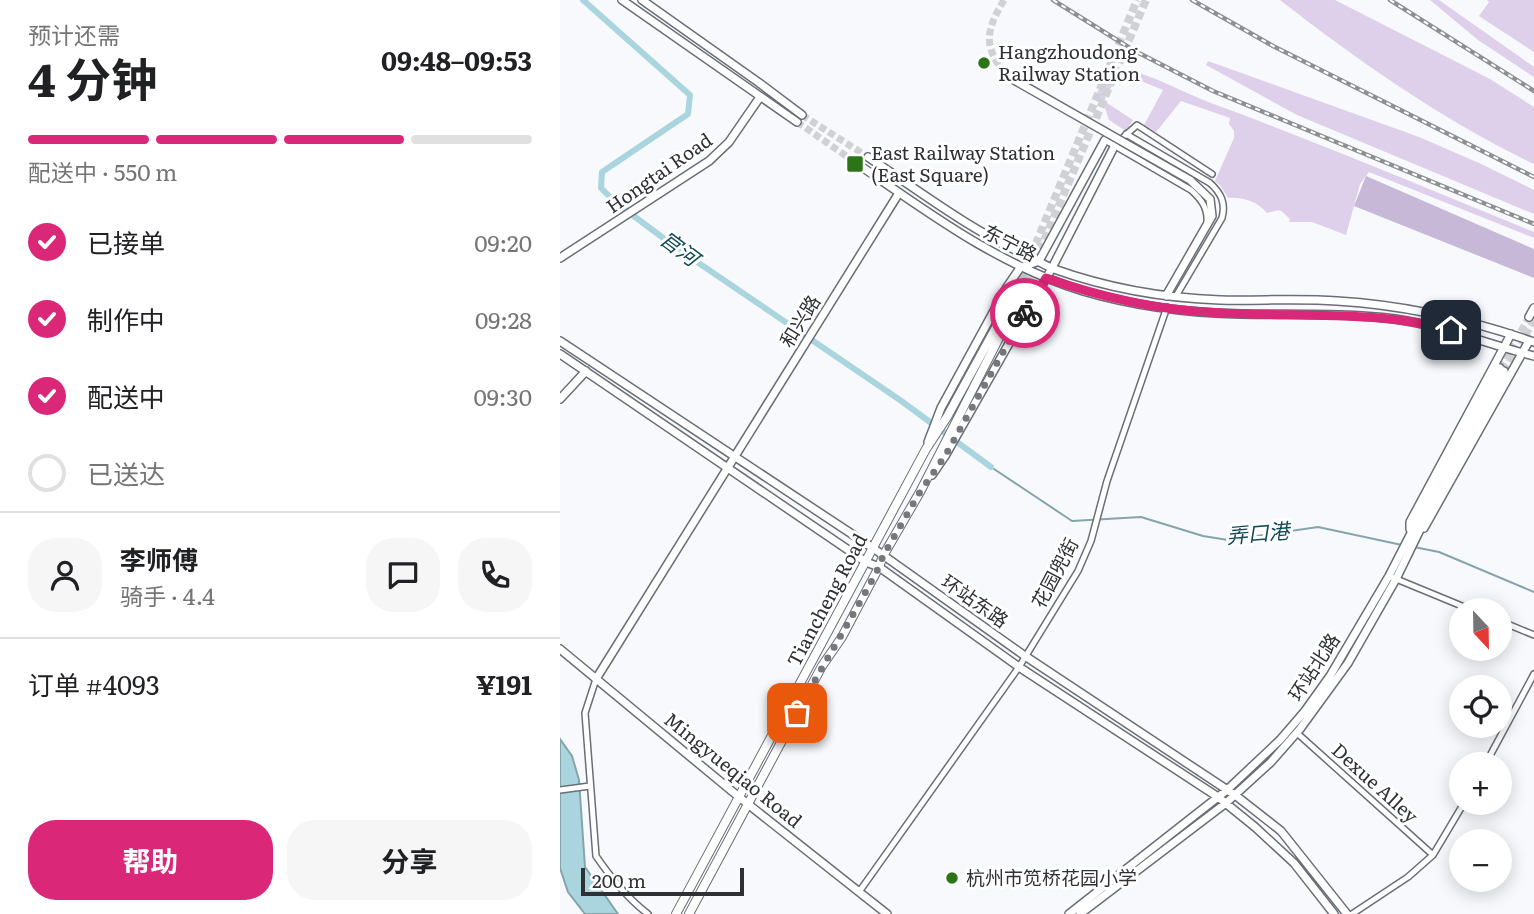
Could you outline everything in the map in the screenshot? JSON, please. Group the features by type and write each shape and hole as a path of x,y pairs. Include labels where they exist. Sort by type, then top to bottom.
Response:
{"main road":[{"path":"622,0 760,97 799,118 758,82 642,0"},
{"path":"1007,76 1191,180 1210,199 1212,216 1166,296"},
{"name":"Hongtai Road","path":"560,258 719,153 760,97"},
{"path":"1020,268 1039,261 1105,140"},
{"name":"Tiancheng Road","path":"689,914 883,556 1052,268 1115,145"},
{"name":"东宁路","path":"868,157 995,241 1052,268 1100,282 1166,296 1222,300 1340,301 1428,313 1532,342"},
{"name":"东宁路","path":"862,167 976,245 1020,268 1084,291 1130,302 1204,312 1291,313 1393,319 1434,326 1534,356"},
{"name":"和兴路","path":"596,679 899,193"},
{"name":"Tiancheng Road","path":"676,914 933,439 1007,286 1020,268"},
{"name":"Tiancheng Road","path":"926,449 933,426 942,416 1019,292 957,428"},
{"path":"1529,317 1534,308"},
{"path":"1408,537 1410,522 1511,334"},
{"name":"环站东路","path":"560,341 873,548 1025,656 1235,795 1281,831 1350,914"},
{"path":"1417,537 1429,523 1523,353 1532,342"},
{"name":"环站东路","path":"560,354 729,466 866,562 879,567 1019,667 1218,797 1294,863 1334,914"},
{"name":"环站北路","path":"1069,914 1227,790 1280,740 1305,711 1393,578 1404,565 1502,370 1394,563 1393,578 1348,663 1297,733 1271,762 1226,803 1080,914"},
{"path":"560,399 586,371"},
{"name":"Mingyueqiao Road","path":"560,649 739,797 887,914"}],"street":[{"path":"1115,145 1137,125 1212,174"},
{"path":"1126,134 1201,177 1218,191 1223,200 1222,218 1176,296"},
{"path":"1105,140 1191,190 1199,197 1208,213 1206,227"},
{"name":"花园兜街","path":"859,892 1019,667 1073,579 1091,541 1101,502 1167,307"},
{"path":"1393,578 1449,601"},
{"path":"1512,626 1534,635"},
{"path":"1492,752 1534,674"},
{"path":"596,679 584,713 596,856 609,876 634,904 649,914"},
{"name":"Dexue Alley","path":"1297,733 1433,855"},
{"path":"560,790 590,786"},
{"path":"1350,914 1408,877 1433,855 1457,815"}],"shaded area":[{"path":"1280,0 1335,0 1490,79 1534,107 1534,164 1467,129 1402,89"},
{"path":"1430,0 1439,0 1534,67 1534,77 1478,40"},
{"path":"1487,0 1534,0 1534,52 1479,16 1489,2"},
{"path":"1208,61 1419,137 1479,163 1534,190 1534,214 1297,115 1206,65"},
{"path":"1113,66 1134,75 1136,72 1155,79 1413,182 1534,232 1534,238 1369,172 1360,184 1346,235 1312,222 1289,222 1290,219 1281,211 1267,213 1259,205 1249,201 1228,198 1215,181 1234,138 1234,131 1229,124 1230,118 1181,101 1156,132 1144,125 1163,90 1119,72 1104,101 1133,120 1126,131 1109,120 1104,105 1094,98"},
{"path":"1366,176 1534,249 1534,278 1354,206"}],"water":[{"path":"560,739 572,756 579,780 585,867 618,914 585,914 568,892 560,868"}],"waterway":[{"name":"官河","path":"583,0 690,95 688,114 602,172 601,188 615,202 678,249 900,400 991,467"},
{"name":"弄口港","path":"991,467 1072,521 1141,517 1203,536 1228,540 1318,527 1402,545"},
{"name":"弄口港","path":"1414,547 1439,552 1534,592"}],"tunnel":[{"path":"1004,0 993,21 989,39 990,48 1007,76"},
{"path":"1017,289 1137,0"},
{"path":"1021,295 1146,0"},
{"path":"802,115 868,157"},
{"path":"797,122 862,167"},
{"path":"1500,368 1529,317"},
{"path":"1504,371 1534,321"}],"railway":[{"path":"1053,0 1133,50 1213,91 1534,224"},
{"path":"1192,0 1273,46 1534,177"},
{"path":"1390,0 1534,91"}],"way so far":[{"path":"797,713 822,666 842,636 883,556 920,492 945,456 1025,313"}],"place":[{"name":"Hangzhoudong Railway Station","path":"984,63"},
{"name":"East Railway Station (East Square)","path":"855,164"},
{"name":"杭州市笕桥花园小学","path":"952,878"}],"route":[{"path":"1025,313 1046,278 1130,302 1204,312 1291,313 1393,319 1451,330"}]}
